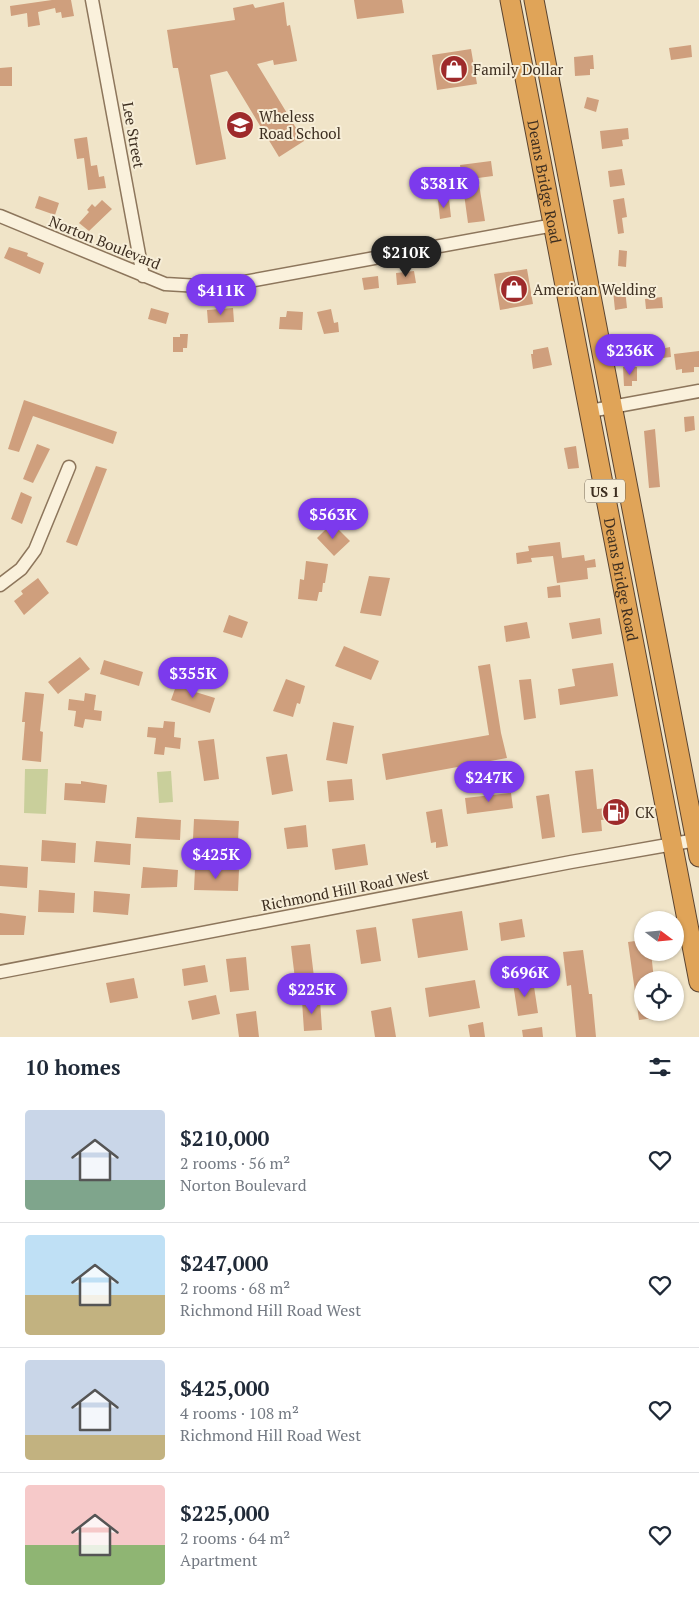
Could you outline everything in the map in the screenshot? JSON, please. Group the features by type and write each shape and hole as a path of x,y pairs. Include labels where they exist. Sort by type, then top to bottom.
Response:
{"highway":[{"name":"Deans Bridge Road","path":"510,0 699,982"},
{"name":"Deans Bridge Road","path":"534,0 697,848"}],"street":[{"name":"Lee Street","path":"92,0 143,276"},
{"name":"Norton Boulevard","path":"0,216 165,284 217,287 554,225"},
{"path":"590,411 699,391"},
{"path":"0,585 21,569 35,550 69,467"},
{"name":"Richmond Hill Road West","path":"0,972 672,844 697,848"}],"green space":[{"path":"25,769 48,769 46,814 24,813"},
{"path":"171,771 173,802 159,803 157,772"}],"building":[{"path":"52,0 71,0 74,16 62,18 61,12 56,13 55,8 38,12 40,25 28,27 27,13 11,16 10,6"},
{"path":"354,0 402,0 404,13 357,19"},
{"path":"284,2 287,26 290,25 297,61 274,65 273,60 257,64 304,141 279,157 227,71 210,75 226,159 196,165 178,68 173,68 167,30 235,20 233,8 253,4 255,8"},
{"path":"691,45 692,57 671,60 669,48"},
{"name":"Family Dollar","path":"471,49 477,84 437,90 432,55"},
{"path":"593,55 594,69 590,69 590,75 575,76 574,57"},
{"path":"12,67 12,86 0,86 0,68"},
{"path":"587,97 599,100 596,112 584,108"},
{"path":"628,128 629,139 622,140 623,146 602,149 600,131"},
{"path":"87,137 91,166 97,165 99,177 104,176 106,188 88,190 84,158 77,159 74,139"},
{"path":"491,161 493,176 478,178 485,221 468,223 460,165"},
{"path":"622,169 625,185 610,187 608,171"},
{"path":"39,196 59,203 55,215 35,208"},
{"path":"624,198 627,217 622,218 624,233 618,234 613,200"},
{"path":"449,199 451,217 440,219 438,200"},
{"path":"102,200 112,209 89,231 79,223 89,212 87,210 92,204 95,207"},
{"path":"9,247 28,253 27,256 44,263 40,274 4,258"},
{"path":"619,250 627,251 626,267 618,266"},
{"name":"American Welding","path":"527,269 533,304 500,310 494,274"},
{"path":"414,271 416,283 397,285 396,273"},
{"path":"378,276 379,288 364,290 362,278"},
{"path":"625,289 627,308 615,310 613,291"},
{"path":"662,297 663,308 646,309 645,299"},
{"path":"151,308 169,313 166,324 148,319"},
{"path":"233,308 234,322 208,323 207,310"},
{"path":"331,309 334,323 338,322 339,332 324,334 317,312"},
{"path":"287,311 303,312 302,330 279,329 280,317 286,317"},
{"path":"180,334 188,334 187,348 183,348 183,352 173,352 173,337 180,337"},
{"path":"548,347 552,365 533,369 531,354 533,354 533,350"},
{"path":"670,347 671,357 638,361 638,352 662,351 661,349"},
{"path":"699,351 699,367 694,367 694,372 682,373 682,369 676,370 674,354"},
{"path":"623,367 637,367 637,381 632,381 632,386 624,386"},
{"path":"24,400 117,432 113,444 33,416 19,452 8,449"},
{"path":"694,416 695,430 685,432 684,417"},
{"path":"655,429 660,487 649,488 644,431"},
{"path":"37,444 50,449 33,483 23,479"},
{"path":"576,446 579,468 568,469 564,448"},
{"path":"96,466 107,469 77,546 66,542"},
{"path":"21,492 32,497 22,524 11,519"},
{"path":"332,523 350,541 334,556 317,538"},
{"path":"560,542 562,558 584,555 585,561 595,559 596,567 587,568 588,579 557,583 553,556 531,558 532,562 517,564 516,553 529,551 528,546"},
{"path":"306,561 328,564 325,583 323,583 322,592 319,592 317,601 298,599 300,579 304,580"},
{"path":"369,576 390,578 381,616 360,613"},
{"path":"38,578 49,593 24,615 14,601 23,594 21,591"},
{"path":"560,585 561,597 548,598 547,587"},
{"path":"229,615 248,622 242,638 223,632"},
{"path":"600,618 602,634 572,639 569,623"},
{"path":"527,622 530,638 506,642 504,626"},
{"path":"344,646 379,661 371,680 335,666"},
{"path":"80,657 90,669 58,694 48,682"},
{"path":"104,660 143,672 139,686 100,674"},
{"path":"613,663 618,696 560,705 558,689 575,686 572,669"},
{"path":"490,664 507,758 386,780 382,754 489,735 478,666"},
{"path":"286,679 305,686 300,704 297,703 293,717 273,711"},
{"path":"531,679 536,718 524,720 519,680"},
{"path":"176,686 215,698 210,713 171,700"},
{"path":"25,692 44,694 40,731 43,732 41,762 22,760 25,722 22,722"},
{"path":"85,693 96,695 94,710 102,711 101,721 85,719 83,728 74,726 76,711 68,710 69,699 84,701"},
{"path":"164,721 175,722 174,737 181,738 180,749 165,747 164,755 154,754 156,738 147,737 148,727 163,728"},
{"path":"333,722 354,726 347,764 326,760"},
{"path":"214,739 219,779 204,781 198,741"},
{"path":"287,754 293,791 272,795 266,757"},
{"path":"593,769 597,809 628,806 629,817 601,820 602,831 582,833 575,771"},
{"path":"352,779 354,800 329,802 327,781"},
{"path":"81,781 107,785 105,803 64,800 65,783 81,784"},
{"path":"511,793 513,808 467,814 465,798"},
{"path":"549,794 555,837 542,839 536,796"},
{"path":"442,809 448,846 436,848 436,842 431,843 426,812"},
{"path":"137,817 181,820 180,840 135,838"},
{"path":"194,819 239,821 238,841 193,839"},
{"path":"306,825 308,847 287,849 284,828"},
{"path":"42,840 76,843 75,863 41,861"},
{"path":"96,841 131,844 130,865 94,862"},
{"path":"365,844 368,865 335,870 332,849"},
{"path":"0,865 28,867 27,888 0,886"},
{"path":"143,867 178,870 177,887 141,888"},
{"path":"195,869 239,870 238,891 194,890"},
{"path":"39,890 75,893 74,913 38,912"},
{"path":"94,891 130,894 128,915 93,912"},
{"path":"462,911 468,950 418,958 412,919"},
{"path":"0,913 26,916 24,935 0,935"},
{"path":"522,919 525,937 501,941 499,923"},
{"path":"376,927 381,961 361,964 356,930"},
{"path":"634,941 634,961 652,961 653,971 634,971 634,985 628,942"},
{"path":"310,944 314,977 295,979 291,946"},
{"path":"583,950 589,994 592,994 596,1037 576,1037 571,985 567,986 563,952"},
{"path":"246,957 249,990 230,992 226,959"},
{"path":"205,965 208,982 184,986 182,969"},
{"path":"134,978 138,998 110,1003 106,983"},
{"path":"475,980 480,1008 429,1017 425,988"},
{"path":"533,980 538,1013 518,1016 513,983"},
{"path":"216,995 220,1014 192,1020 188,1001"},
{"path":"320,999 322,1030 304,1031 302,1001"},
{"path":"391,1007 396,1037 375,1037 371,1011"},
{"path":"256,1011 259,1037 239,1037 236,1014"},
{"path":"483,1022 485,1037 470,1037 468,1025"},
{"path":"542,1027 543,1037 523,1037 522,1030"}],"place":[{"name":"Family Dollar","path":"454,69"},
{"name":"Wheless Road School","path":"240,125"},
{"name":"American Welding","path":"514,289"},
{"name":"CK","path":"616,812"}]}
